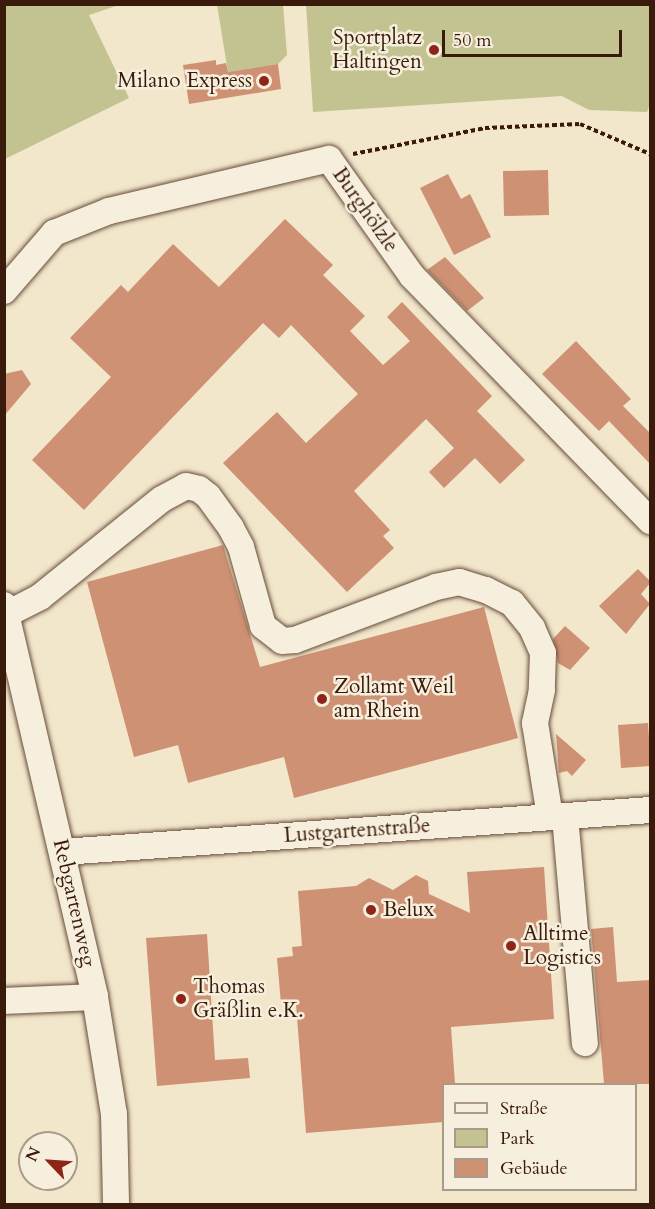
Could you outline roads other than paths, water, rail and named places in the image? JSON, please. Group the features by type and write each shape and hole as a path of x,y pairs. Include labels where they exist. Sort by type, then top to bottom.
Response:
{"street":[{"name":"Burghölzle","path":"4,291 54,233 109,211 329,159 412,276 651,521"},
{"path":"6,610 40,597 162,499 186,486 199,489 208,496 231,528 241,547 263,626 282,641 295,639 436,587 459,582 486,590 512,603 532,628 543,653 542,690 535,723 558,817 585,1043"},
{"name":"Rebgartenweg","path":"6,610 95,997 114,1114 116,1204"},
{"name":"Lustgartenstraße","path":"63,852 651,810"},
{"path":"4,1001 95,997"}],"place":[{"name":"Sportplatz Haltingen","path":"434,50"},
{"name":"Milano Express","path":"264,81"},
{"name":"Zollamt Weil am Rhein","path":"322,699"},
{"name":"Belux","path":"371,910"},
{"name":"Alltime Logistics","path":"511,946"},
{"name":"Thomas Gräßlin e.K.","path":"181,999"}]}
